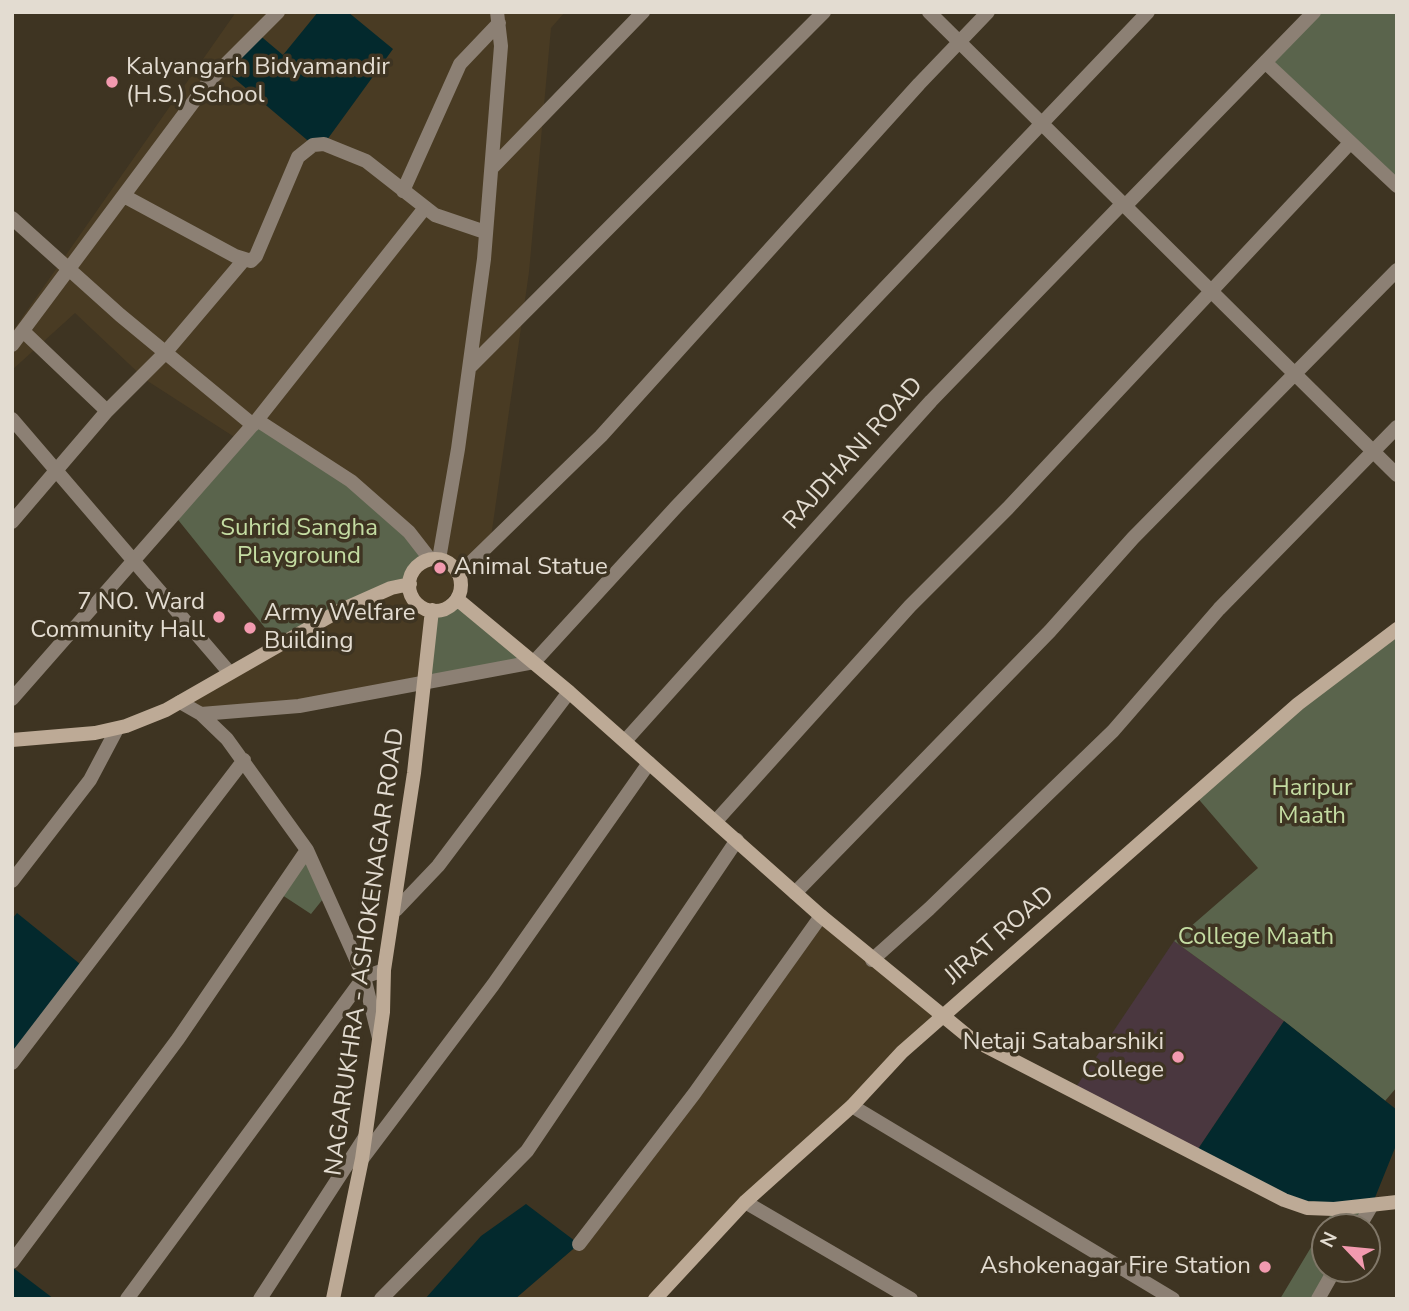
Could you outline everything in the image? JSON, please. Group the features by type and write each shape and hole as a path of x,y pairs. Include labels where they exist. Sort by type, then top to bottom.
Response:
{"main road":[{"path":"435,559 455,567 461,583 457,599 444,609 432,610 414,600 410,584 415,568 435,559"},
{"path":"12,740 117,729 180,702 337,612 391,588 410,584"},
{"path":"457,599 569,692 821,916 941,1017 1012,1062 1284,1200 1307,1208 1334,1209 1397,1202"},
{"name":"NAGARUKHRA - ASHOKENAGAR ROAD","path":"333,1299 362,1159 379,1040 384,970 396,910 432,610"},
{"name":"JIRAT ROAD","path":"654,1299 746,1202 852,1106 902,1052 1298,704 1397,629"}],"street":[{"path":"12,345 209,81 278,12"},
{"path":"492,167 643,12"},
{"path":"471,366 824,12"},
{"path":"929,12 1397,475"},
{"path":"459,574 601,436 988,12"},
{"path":"201,714 299,706 534,662 676,507 1148,12"},
{"name":"RAJDHANI ROAD","path":"625,741 931,401 1314,12"},
{"path":"435,559 471,366 492,167 501,46 498,18"},
{"path":"403,191 460,64 498,18"},
{"path":"1266,63 1397,186"},
{"path":"716,821 910,606 1008,508 1350,143"},
{"path":"124,196 243,261 251,261 256,256 298,157 313,145 324,144 366,161 424,209 485,232"},
{"path":"12,699 255,423 424,209"},
{"path":"12,218 165,353 255,423 351,481 435,559"},
{"path":"12,522 107,411 165,353 243,261"},
{"path":"795,893 1050,631 1133,538 1397,270"},
{"path":"23,331 107,411"},
{"path":"12,419 229,672"},
{"path":"872,960 929,909 1113,731 1219,609 1397,427"},
{"path":"396,910 438,866 569,692"},
{"path":"180,702 201,714 244,760 307,850 365,976 379,1040"},
{"path":"12,881 90,780 117,729"},
{"path":"12,1063 244,760"},
{"path":"362,1159 493,985 649,763"},
{"path":"381,1299 527,1151 737,840"},
{"path":"12,1262 193,1018 307,850"},
{"path":"579,1244 694,1094 821,916"},
{"path":"127,1299 365,976 384,970"},
{"path":"852,1106 1164,1297"},
{"path":"260,1299 365,1137"},
{"path":"746,1202 911,1299"},
{"path":"1367,1213 1372,1205"},
{"path":"1318,1299 1327,1283"}],"shaded area":[{"path":"236,12 565,12 551,28 529,272 490,544 431,620 423,682 236,714 180,702 285,639 239,440 146,380 75,313 12,370 12,332"},
{"path":"821,916 941,1017 655,1299 515,1299 579,1243"},
{"name":"Netaji Satabarshiki College","path":"1174,941 1284,1021 1194,1155 1072,1093"}],"green space":[{"path":"1314,12 1397,12 1397,186 1266,63"},
{"name":"Suhrid Sangha Playground","path":"257,420 317,456 430,559 415,568 410,584 278,644 175,516"},
{"path":"457,599 534,662 423,682 432,610"},
{"name":"Haripur Maath","path":"1397,629 1397,1087 1385,1101 1284,1021 1174,941 1258,868 1195,795"},
{"path":"307,850 327,894 311,914 279,893"},
{"path":"1372,1205 1367,1213 1332,1213 1334,1209"},
{"path":"1311,1247 1311,1283 1327,1283 1318,1299 1280,1299"}],"water":[{"path":"318,12 348,12 393,49 324,144 313,145 222,68 257,33 283,55"},
{"path":"17,913 85,968 12,1061 12,919"},
{"path":"1284,1021 1397,1110 1397,1143 1372,1205 1284,1200 1194,1155"},
{"path":"526,1204 579,1244 515,1299 425,1299 481,1236"},
{"path":"12,1267 54,1299 12,1299"}],"place":[{"name":"Kalyangarh Bidyamandir (H.S.) School","path":"112,82"},
{"name":"Animal Statue","path":"440,568"},
{"name":"7 NO. Ward Community Hall","path":"219,617"},
{"name":"Army Welfare Building","path":"250,628"},
{"name":"Netaji Satabarshiki College","path":"1178,1057"},
{"name":"Ashokenagar Fire Station","path":"1265,1267"}],"park label":[{"name":"College Maath","path":"1256,938"}]}
